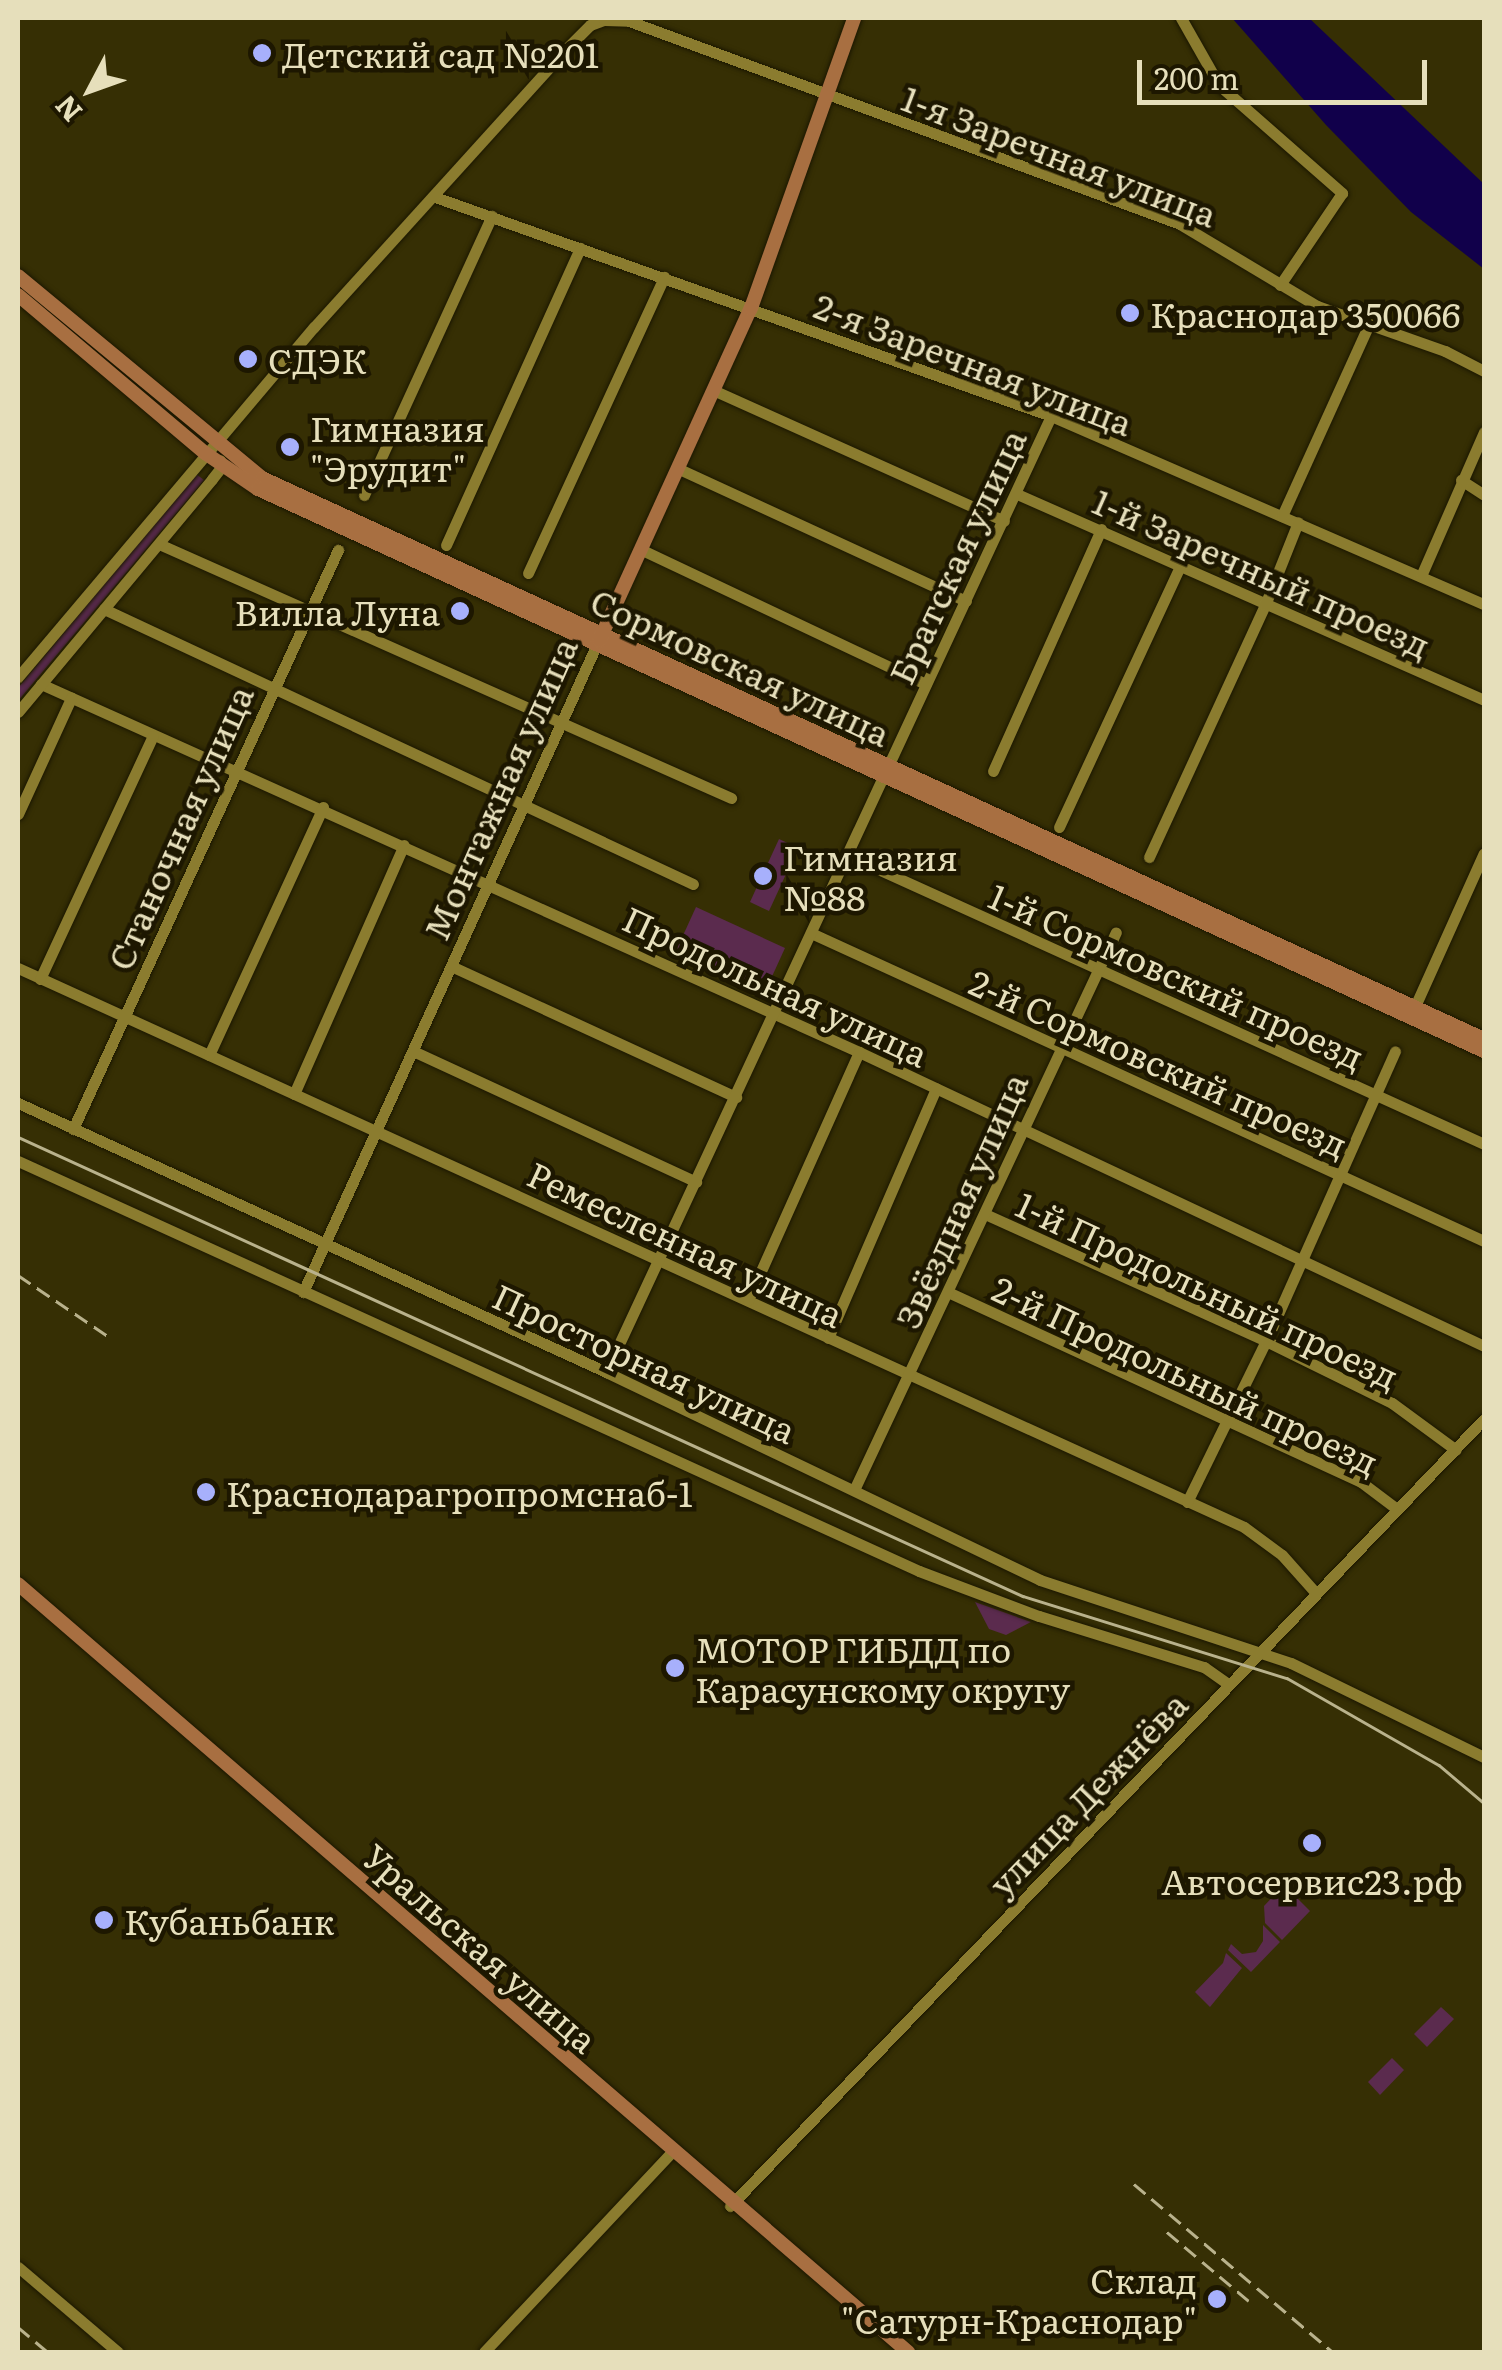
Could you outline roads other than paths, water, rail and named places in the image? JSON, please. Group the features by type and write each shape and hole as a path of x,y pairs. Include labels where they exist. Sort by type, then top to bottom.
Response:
{"main road":[{"name":"Монтажная улица","path":"599,640 751,308 854,18"},
{"name":"Сормовская улица","path":"18,276 210,448 222,466 258,489 599,640 1412,1012 1484,1051"},
{"name":"Сормовская улица","path":"18,295 210,448 262,478 599,640"},
{"name":"Сормовская улица","path":"1412,1012 1484,1039"},
{"name":"Уральская улица","path":"18,1586 652,2137 906,2352"}],"street":[{"path":"1181,18 1219,85 1342,193 1280,285"},
{"name":"1-я Заречная улица","path":"604,20 629,21 826,97 1180,224 1317,306 1444,351 1484,372"},
{"path":"18,677 314,327 565,50 590,25 604,20"},
{"name":"2-я Заречная улица","path":"435,196 1052,416 1484,604"},
{"path":"364,495 492,216"},
{"path":"446,545 580,248"},
{"path":"528,574 664,277"},
{"path":"1282,516 1369,324"},
{"path":"713,390 1004,521"},
{"name":"Братская улица","path":"606,1372 1052,416"},
{"path":"1421,576 1484,432"},
{"path":"18,712 222,466"},
{"path":"677,468 966,601"},
{"path":"1461,480 1484,495"},
{"name":"1-й Заречный проезд","path":"1017,494 1484,700"},
{"path":"1149,857 1265,606 1298,522"},
{"path":"993,771 1101,529"},
{"path":"159,544 731,798"},
{"path":"640,549 926,684"},
{"name":"Станочная улица","path":"73,1129 338,550"},
{"path":"1059,826 1180,566"},
{"path":"104,609 692,884"},
{"name":"Монтажная улица","path":"303,1292 599,640"},
{"name":"Продольная улица","path":"41,684 323,807 859,1052 1484,1346"},
{"path":"18,814 70,698"},
{"path":"40,978 153,736"},
{"path":"209,1055 323,807"},
{"path":"294,1094 404,845"},
{"path":"1412,1012 1484,853"},
{"name":"1-й Сормовский проезд","path":"847,855 1484,1144"},
{"name":"Звёздная улица","path":"854,1490 950,1293 1022,1128 1116,932"},
{"name":"2-й Сормовский проезд","path":"811,933 1484,1241"},
{"path":"451,966 736,1096"},
{"name":"Ремесленная улица","path":"18,968 1187,1502 1265,1540 1315,1592"},
{"path":"413,1050 696,1182"},
{"path":"1187,1502 1304,1259 1395,1051"},
{"path":"748,1300 859,1052"},
{"path":"828,1338 936,1088"},
{"name":"Просторная улица","path":"18,1103 606,1372 1040,1580 1329,1679 1484,1757"},
{"path":"18,1161 920,1570 1038,1616 1204,1667 1228,1684"},
{"name":"1-й Продольный проезд","path":"985,1214 1266,1341 1392,1404 1456,1450"},
{"name":"2-й Продольный проезд","path":"950,1293 1361,1482 1397,1509"},
{"name":"улица Дежнёва","path":"731,2205 1484,1420"},
{"path":"484,2352 672,2154"},
{"path":"18,2267 118,2352"}],"tram line":[{"path":"18,1137 1023,1596 1287,1678 1439,1765 1484,1803"}],"railway":[{"path":"18,1275 112,1339"},
{"path":"1134,2184 1333,2352"},
{"path":"1167,2232 1249,2301"},
{"path":"18,2327 48,2352"}],"place":[{"name":"Детский сад №201","path":"262,53"},
{"name":"Краснодар 350066","path":"1130,313"},
{"name":"СДЭК","path":"248,359"},
{"name":"Гимназия \"Эрудит\"","path":"290,447"},
{"name":"Вилла Луна","path":"460,611"},
{"name":"Гимназия №88","path":"763,876"},
{"name":"Краснодарагропромснаб-1","path":"206,1492"},
{"name":"МОТОР ГИБДД по Карасунскому округу","path":"675,1668"},
{"name":"Автосервис23.рф","path":"1312,1843"},
{"name":"Кубаньбанк","path":"104,1920"},
{"name":"Склад \"Сатурн-Краснодар\"","path":"1217,2299"}]}
